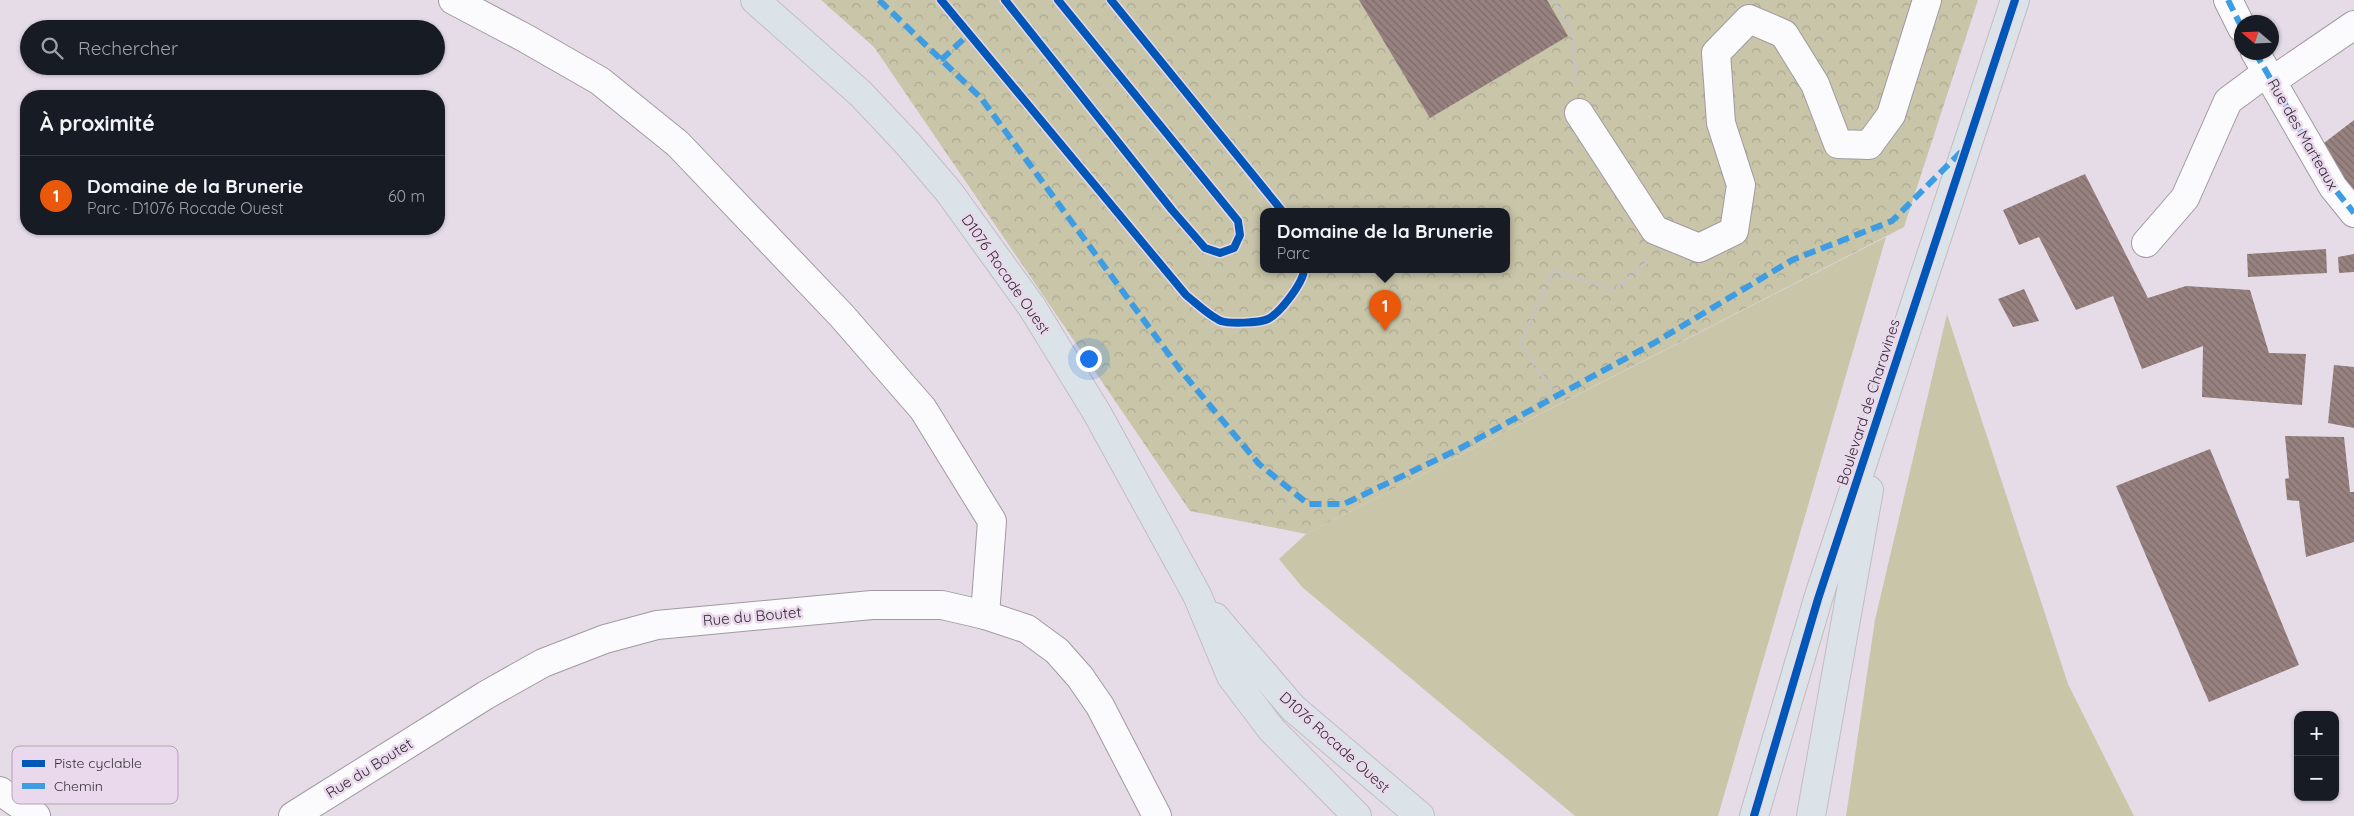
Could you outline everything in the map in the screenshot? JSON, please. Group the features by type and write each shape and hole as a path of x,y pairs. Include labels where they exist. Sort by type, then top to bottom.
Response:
{"main road":[{"name":"D1076 Rocade Ouest","path":"755,0 861,94 908,144 949,192 1037,315 1096,413 1197,595 1231,676 1271,729 1357,816"},
{"name":"Boulevard de Charavines","path":"1754,816 1818,598 2015,0"},
{"name":"Boulevard de Charavines","path":"1812,816 1847,606 1888,384"},
{"name":"D1076 Rocade Ouest","path":"1197,595 1292,708 1420,816"}],"street":[{"path":"454,0 600,81 678,144 849,323 923,409 992,521 985,614"},
{"path":"1579,113 1655,230 1699,248 1734,231 1742,185 1721,123 1716,53 1749,20 1784,34 1815,84 1838,144 1869,145 1891,115 1927,0"},
{"path":"2228,0 2236,15"},
{"path":"2146,243 2185,198 2228,100 2265,68 2354,25"},
{"name":"Rue des Marteaux","path":"2265,68 2333,188 2354,213"},
{"name":"Rue du Boutet","path":"293,816 486,695 543,663 606,639 656,625 872,605 942,605 985,614 1027,629 1057,651 1080,677 1100,706 1156,816"},
{"path":"0,791 12,799"},
{"path":"19,804 36,816"}],"path":[{"path":"1554,0 1572,31 1579,113"},
{"path":"1556,396 1520,343 1553,270 1614,290 1674,238"}],"green space":[{"path":"821,0 1978,0 1904,227 1306,534 1190,511 874,47"},
{"path":"1886,237 1718,816 1575,816 1302,587 1279,559 1306,534"},
{"path":"1947,314 2068,684 2134,816 1846,816 1875,620"}],"building":[{"path":"1359,0 1547,0 1568,36 1430,118"},
{"path":"2354,120 2354,196 2324,143"},
{"path":"2085,174 2148,298 2186,286 2250,290 2269,353 2306,354 2302,405 2202,397 2203,346 2142,369 2113,296 2076,310 2039,237 2019,245 2003,210"},
{"path":"2326,249 2327,273 2248,277 2247,254"},
{"path":"2354,254 2354,272 2339,273 2338,257"},
{"path":"2024,289 2039,321 2013,327 1998,299"},
{"path":"2334,365 2354,367 2354,428 2328,423"},
{"path":"2285,436 2344,437 2350,492 2354,492 2354,542 2306,557 2299,501 2287,500 2285,479 2289,478"},
{"path":"2210,449 2299,665 2209,702 2116,486"}],"marked path":[{"path":"879,0 981,98 1181,371 1259,464 1308,504 1344,504 1459,449 1654,343 1792,260 1892,221 1964,149"},
{"path":"2228,0 2236,15"},
{"path":"941,60 969,34"},
{"path":"2260,60 2333,187 2354,213"}],"cycle path":[{"path":"941,0 1186,295 1207,313 1225,322 1252,322 1268,319 1279,311 1290,297 1304,273"},
{"path":"1005,0 1172,210 1205,248 1220,253 1234,248 1240,235 1238,221 1058,0"},
{"path":"1111,0 1280,208"},
{"path":"1754,816 1818,599 2015,0"}],"place":[{"name":"Domaine de la Brunerie","path":"1385,331"}]}
